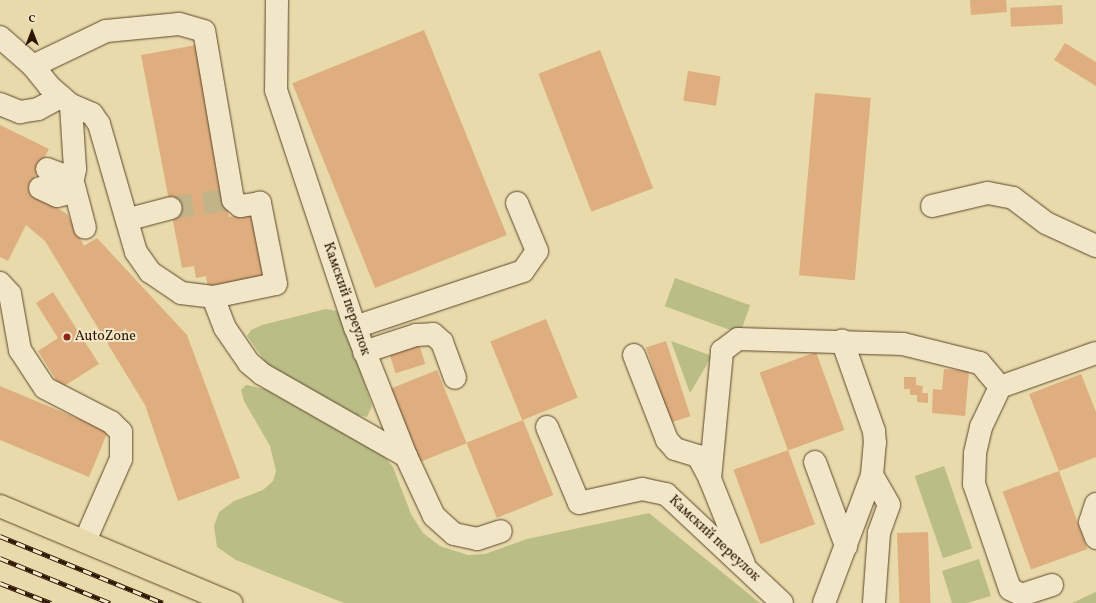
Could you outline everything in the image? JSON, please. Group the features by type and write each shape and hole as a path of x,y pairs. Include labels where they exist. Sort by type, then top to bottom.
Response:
{"main road":[{"path":"0,506 231,603"}],"lane":[{"name":"Камский переулок","path":"277,0 276,90 355,327 406,456 434,516 454,534 477,539 502,531"},
{"path":"0,37 33,66 66,101 92,114 99,124 129,219 136,252 150,272 181,293 213,297 276,284 260,203 240,206 230,200 204,31 179,24 106,31 33,66"},
{"path":"0,104 20,112 38,109 66,101"},
{"path":"66,101 75,177 85,228"},
{"path":"43,178 65,176 75,177"},
{"path":"932,206 988,193 1013,198 1046,224 1096,246"},
{"path":"355,327 523,271 537,251 517,203"},
{"path":"129,219 171,208"},
{"path":"0,283 10,294 20,350 45,388 111,422 121,432 117,470 85,542"},
{"path":"213,297 225,328 249,363 262,374 406,456"},
{"path":"364,352 416,335 432,334 442,342 455,378"},
{"path":"710,479 722,351 738,339 842,340 903,344 961,356 980,363 1000,387"},
{"path":"824,603 872,475 874,431 842,340"},
{"path":"1052,585 1022,595 1010,589 974,484 981,428 1000,387 1096,354"},
{"path":"634,355 667,440 675,449 698,456 710,479 744,564"},
{"name":"Камский переулок","path":"547,427 579,503 642,489 666,494 726,552 744,564 782,603"},
{"path":"815,462 846,546"},
{"path":"872,475 890,505 879,533 874,603"},
{"path":"1096,504 1090,522 1096,538"}],"green space":[{"path":"675,278 750,305 740,334 665,306"},
{"path":"326,309 337,311 344,322 372,406 367,417 356,415 268,366 247,336 251,330 262,325"},
{"path":"671,341 712,356 690,393"},
{"path":"246,385 265,389 384,456 393,467 411,514 423,533 440,546 468,555 485,554 527,539 649,513 760,603 344,603 236,560 217,547 214,526 219,512 234,501 263,490 273,481 276,471 270,446 244,401 241,390"},
{"path":"944,466 972,548 943,558 915,476"},
{"path":"979,559 991,596 967,603 952,603 942,571"},
{"path":"1096,592 1096,603 1072,603"}],"building":[{"path":"970,0 1006,0 1007,12 971,15"},
{"path":"1062,5 1063,24 1011,27 1010,8"},
{"path":"424,30 507,235 375,288 292,83"},
{"path":"1065,43 1096,62 1096,86 1054,60"},
{"path":"196,45 229,217 258,212 270,277 208,289 206,276 196,278 194,266 182,268 141,55"},
{"path":"600,50 653,188 591,212 538,74"},
{"path":"688,71 721,76 716,106 683,101"},
{"path":"815,93 871,98 855,280 799,275"},
{"path":"0,125 49,149 28,190 67,214 84,246 97,238 187,335 240,478 178,501 145,405 45,241 26,225 8,261 0,257"},
{"path":"53,292 99,364 61,388 38,351 58,338 36,303"},
{"path":"546,319 578,398 522,420 490,341"},
{"path":"666,341 690,416 670,423 646,347"},
{"path":"419,344 425,364 395,373 389,353"},
{"path":"816,352 844,430 788,451 760,373"},
{"path":"944,369 969,371 965,416 932,413 933,389 942,390"},
{"path":"437,370 467,443 416,464 386,391"},
{"path":"1081,374 1096,412 1096,457 1059,471 1029,394"},
{"path":"904,377 916,377 916,385 923,386 922,393 928,393 928,403 917,402 917,395 910,395 910,389 904,389"},
{"path":"0,386 108,431 89,477 0,440"},
{"path":"523,420 553,495 497,518 466,443"},
{"path":"788,450 815,524 761,544 733,470"},
{"path":"1059,471 1087,549 1031,570 1003,492"},
{"path":"928,532 930,603 899,603 897,533"}],"tunnel":[{"path":"171,208 226,200"}],"railway":[{"path":"0,536 163,603"},
{"path":"0,558 110,603"},
{"path":"0,583 51,603"}],"place":[{"name":"AutoZone","path":"67,337"}]}
